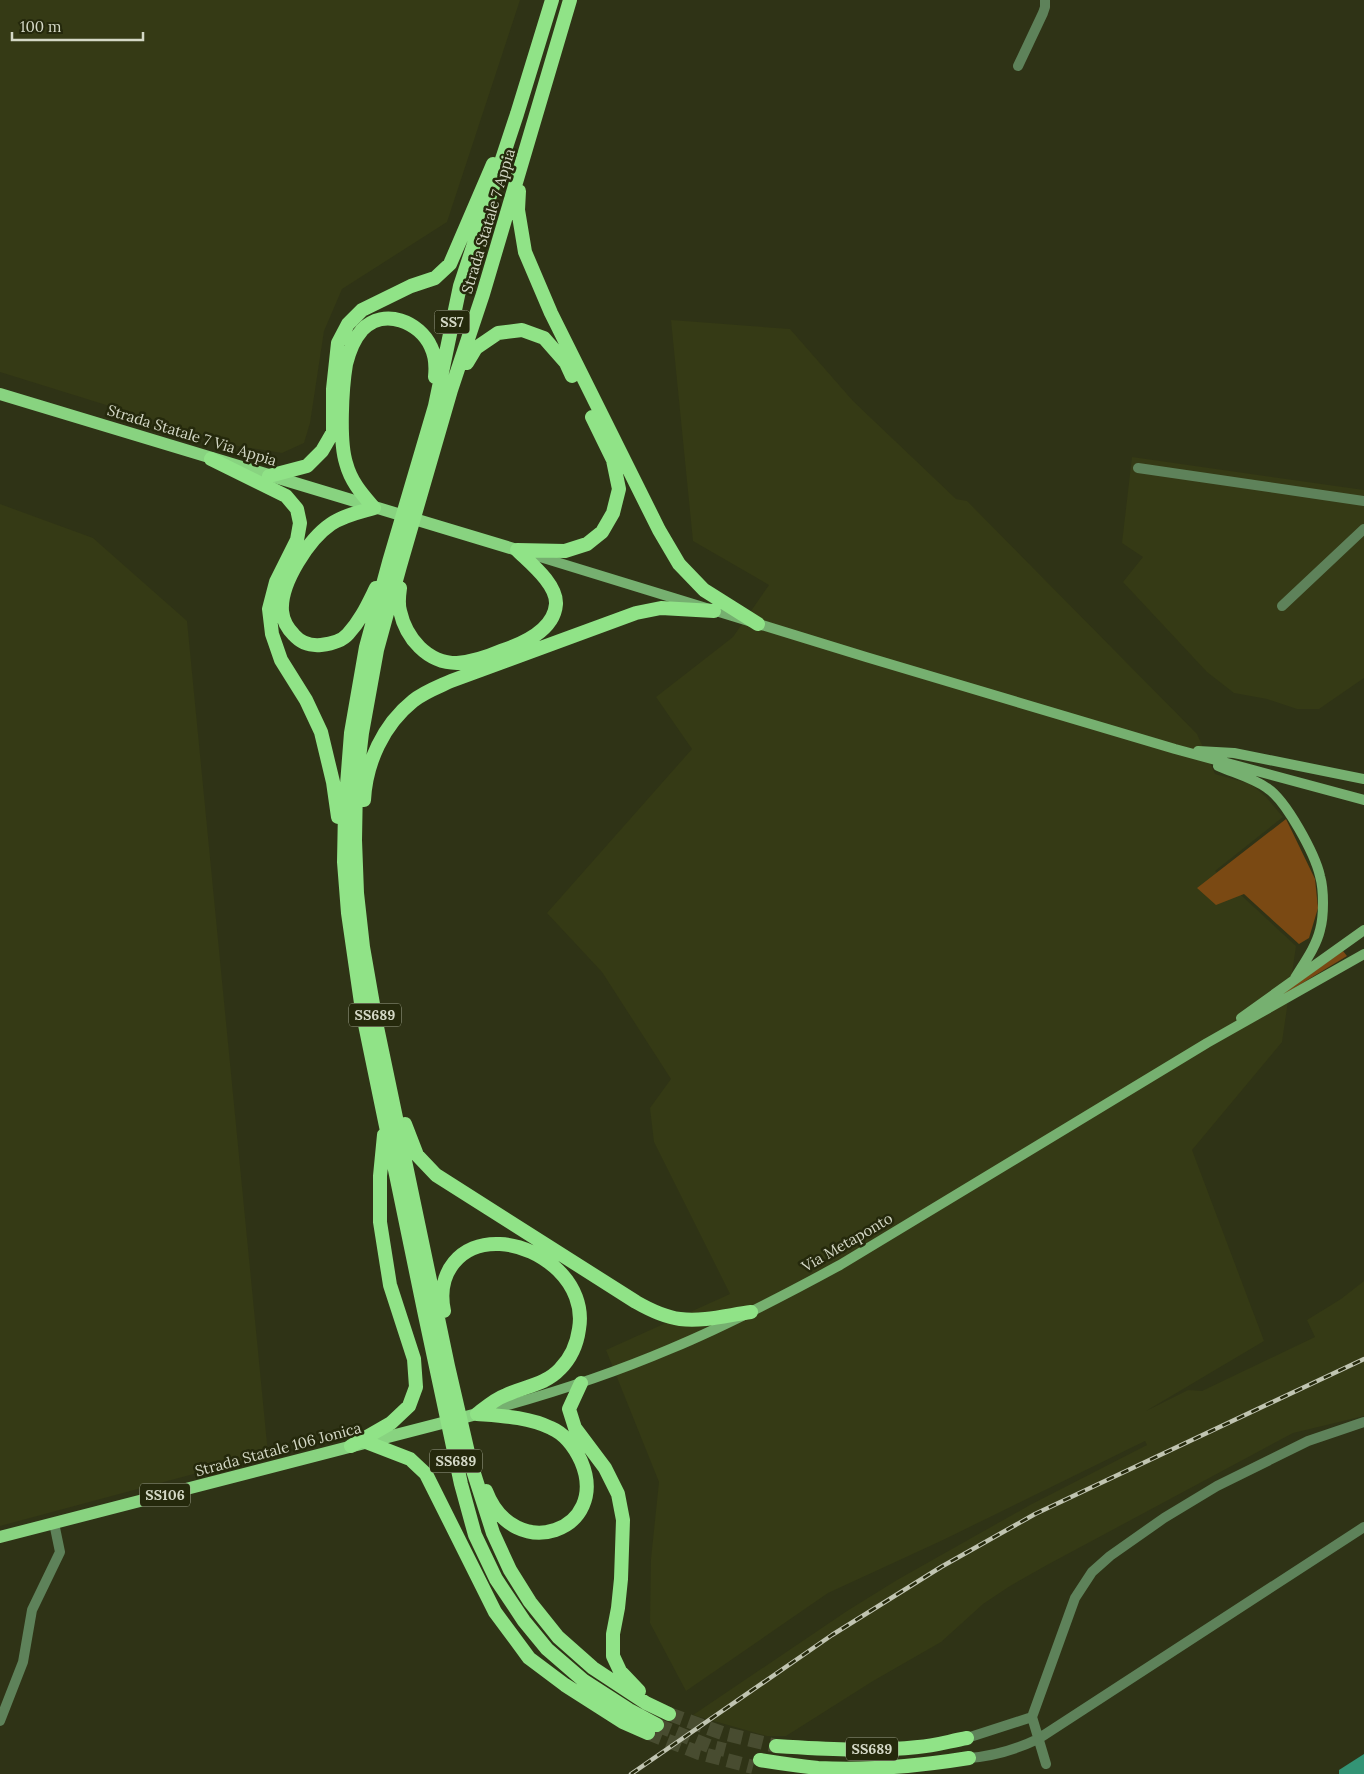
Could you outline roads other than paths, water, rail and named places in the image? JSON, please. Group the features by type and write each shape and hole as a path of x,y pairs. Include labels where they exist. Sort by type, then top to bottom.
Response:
{"highway":[{"name":"Strada Statale 7 Appia","path":"403,535 435,406 460,286 517,114 552,0"},
{"name":"Strada Statale 7 Appia","path":"403,535 484,294 570,0"},
{"path":"269,476 307,466 322,451 333,432 333,389 338,343 348,324 362,310 411,286 435,278 450,264 483,185 517,114"},
{"path":"519,173 518,210 525,252 550,313 659,530 679,564 704,590 758,624"},
{"path":"394,564 360,619 347,635 330,644 311,646 296,638 286,626 282,612 284,590 312,542 331,524 347,516 374,508 352,481 345,461 341,426 346,364 354,340 363,329 371,323 391,319 405,321 417,328 431,347 436,362 435,406"},
{"path":"451,390 476,348 498,333 522,330 544,338 566,363 613,460 619,489 613,513 602,532 587,544 565,551 517,550"},
{"path":"211,459 286,496 297,509 300,523 298,540 276,582 269,609 272,634 281,660 306,700 321,732 334,782 350,864"},
{"name":"SS689","path":"403,535 366,647 350,733 345,810 350,864 377,1026 448,1366 470,1461 493,1533 510,1570 530,1602 558,1637 593,1668 646,1703 669,1714 634,1687 620,1671 613,1656 613,1634 621,1579 623,1520 618,1494 604,1468 575,1428 569,1409 581,1383"},
{"path":"394,564 399,609 405,629 418,647 434,658 456,663 480,659 515,646 539,633 551,619 556,604 552,589 541,573 517,550"},
{"path":"350,864 362,846 364,793 379,742 398,715 414,700 451,681 636,613 661,608 714,611"},
{"name":"SS689","path":"350,864 348,913 362,1010 459,1475 475,1535 496,1579 524,1621 547,1649 584,1681 629,1710 653,1729 623,1722 565,1685 529,1658 495,1612 426,1474 410,1459 366,1442"},
{"path":"391,1094 402,1114 414,1149 421,1160 432,1171 445,1182 636,1302 660,1314 682,1320 751,1312"},
{"path":"351,1446 391,1423 409,1406 416,1387 414,1359 390,1285 380,1222 380,1176 385,1122"},
{"path":"448,1366 451,1345 443,1306 444,1281 451,1266 463,1254 491,1244 510,1245 528,1251 546,1261 568,1280 576,1296 580,1321 577,1339 568,1360 548,1380 500,1398 474,1414"},
{"path":"470,1461 496,1509 504,1518 522,1530 543,1534 553,1532 569,1523 583,1507 586,1487 583,1466 575,1450 560,1433 545,1425 517,1417 474,1414"},
{"name":"SS689","path":"776,1746 816,1749 888,1749 920,1747 966,1738"},
{"name":"SS689","path":"802,1774 757,1764 873,1769 923,1766 969,1758"},
{"path":"830,1774 873,1769"}],"main road":[{"name":"Strada Statale 7 Via Appia","path":"0,394 517,550"},
{"path":"517,550 1175,749 1364,800"},
{"path":"1175,749 1234,753 1364,779"},
{"path":"1175,749 1268,788 1287,809 1299,829 1320,876 1323,902 1320,930 1310,953 1295,978"},
{"path":"1207,1043 1364,930"},
{"path":"1207,1043 1362,957"},
{"name":"Via Metaponto","path":"474,1414 581,1383 671,1349 751,1312 840,1265 1207,1043"},
{"name":"Strada Statale 106 Jonica","path":"0,1538 474,1414"}],"street":[{"path":"1018,66 1045,7 1045,0"},
{"path":"1138,468 1364,501"},
{"path":"1282,606 1364,529"},
{"path":"1046,1764 1032,1717 1075,1598 1092,1572 1110,1556 1164,1518 1245,1472 1308,1441 1364,1422"},
{"path":"0,1721 23,1662 32,1610 60,1552 54,1523"},
{"path":"969,1758 994,1756 1022,1747 1038,1739 1364,1526"},
{"path":"966,1738 1032,1717"}],"tunnel":[{"path":"669,1714 722,1733 776,1746"},
{"path":"657,1725 709,1746 725,1750"},
{"path":"648,1733 699,1753 753,1767"}],"railway":[{"path":"631,1774 832,1635 941,1567 1035,1514 1364,1359"}]}
